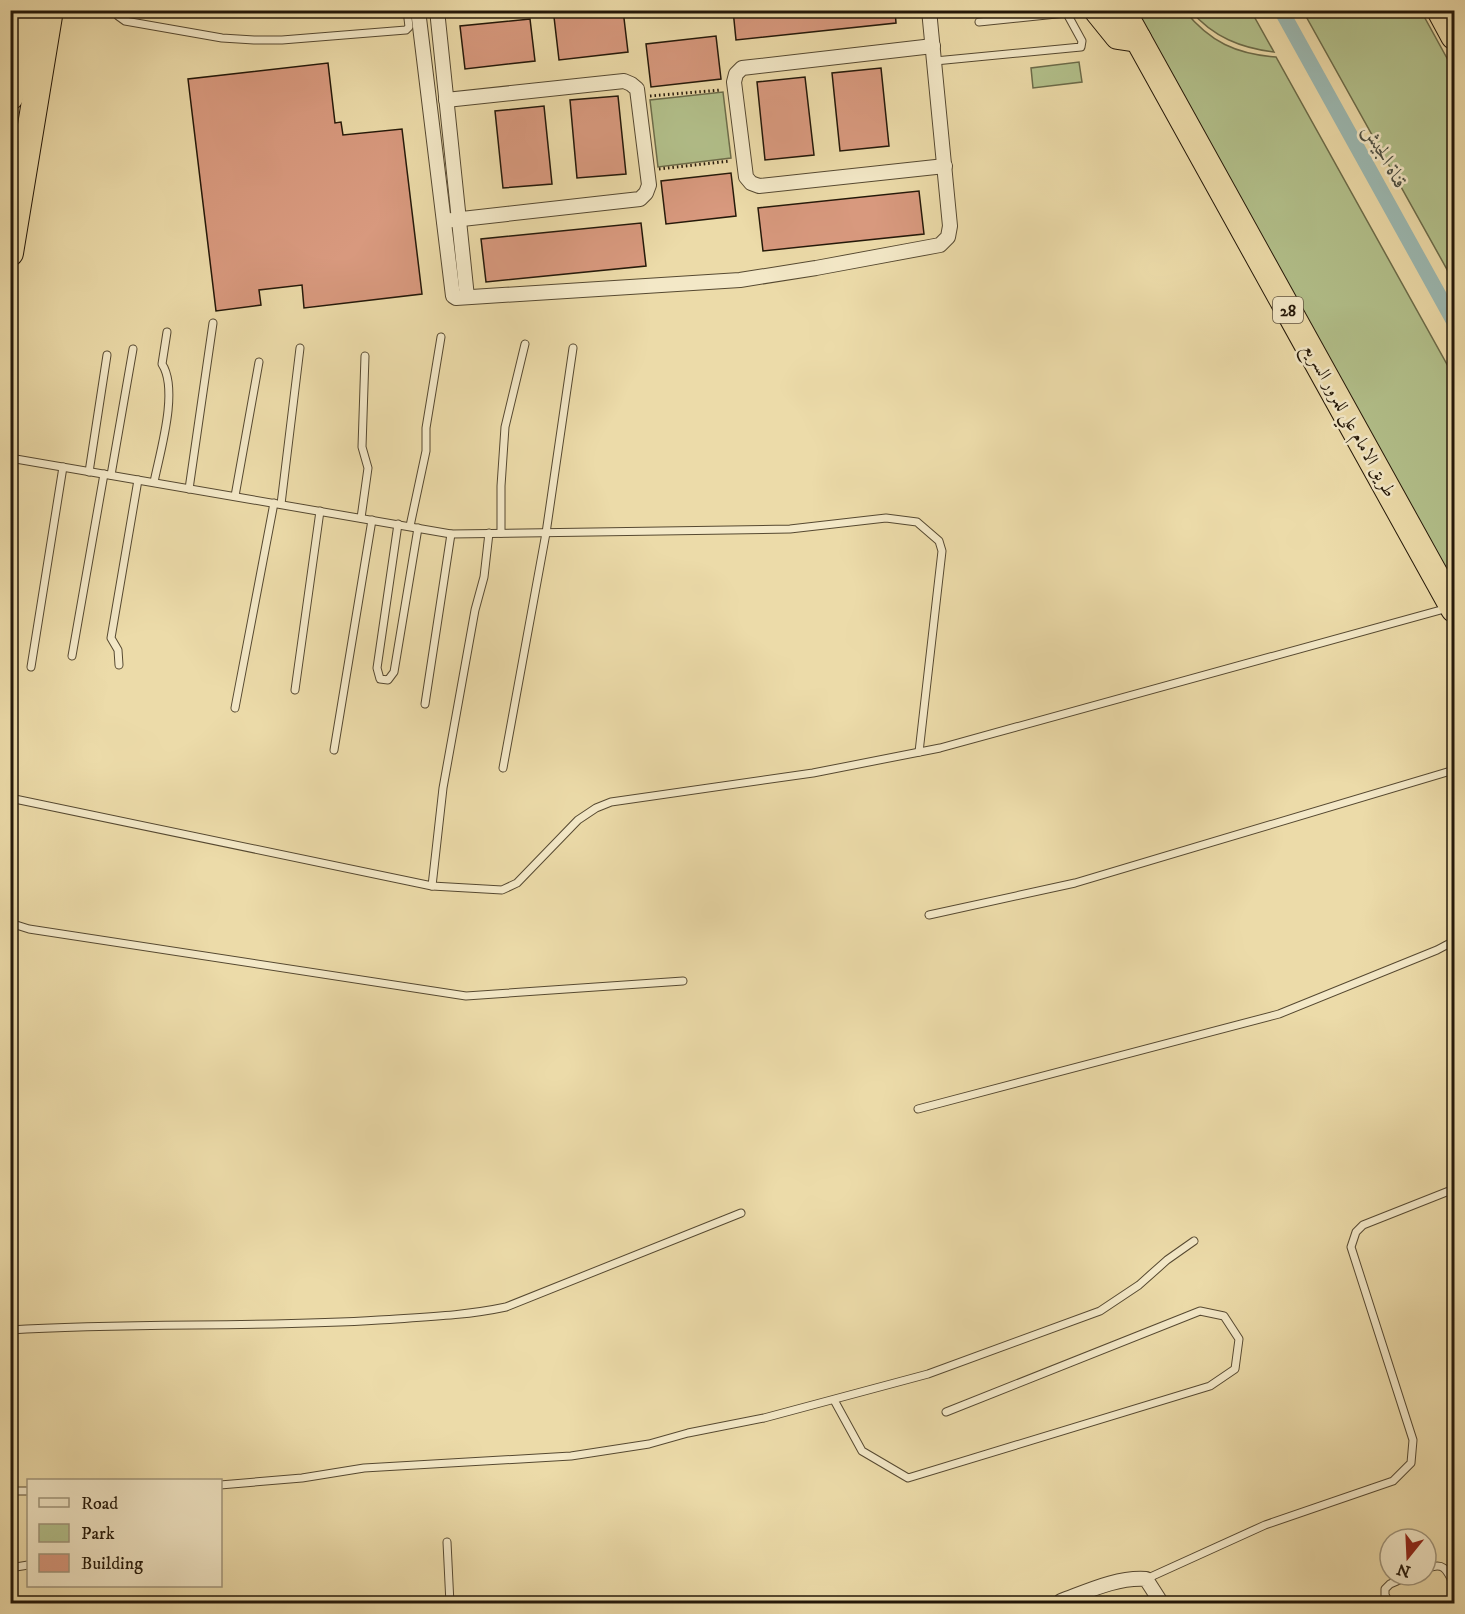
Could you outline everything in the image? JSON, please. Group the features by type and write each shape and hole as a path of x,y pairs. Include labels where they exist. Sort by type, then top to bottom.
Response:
{"highway":[{"path":"10,97 27,10"},
{"path":"10,253 50,10"},
{"path":"1097,10 1118,36 1138,39"},
{"name":"طريق الامام علي للمرور السريع","path":"1122,10 1454,607"},
{"path":"1440,10 1455,36"}],"street":[{"path":"418,10 453,296 456,298 740,280 806,270 940,244 950,232 929,10"},
{"path":"437,10 468,297"},
{"path":"933,46 742,68 736,74 734,82 743,160 746,177 751,183 759,186 945,166"},
{"path":"444,221 640,199 646,193 649,185 637,89 632,84 624,81 446,100"},
{"path":"1057,1603 1116,1581 1132,1578 1146,1579 1162,1604"}],"lane":[{"path":"119,10 118,16 124,21 222,38 282,40 406,30 409,27 407,10"},
{"path":"654,10 656,13 674,10"},
{"path":"935,61 1080,48 1082,41 1066,12 979,22"},
{"path":"189,489 213,323"},
{"path":"154,482 170,397 167,371 162,364 167,332"},
{"path":"398,524 377,668 380,679 388,680 394,672 426,451 426,428 441,338"},
{"path":"501,533 501,486 506,427 525,344"},
{"path":"235,708 278,504 300,348"},
{"path":"503,768 546,533 573,348"},
{"path":"72,656 133,349"},
{"path":"89,472 107,355"},
{"path":"361,518 368,468 362,447 365,356"},
{"path":"235,496 259,362"},
{"path":"10,458 451,534 790,529 886,518 917,522 939,541 942,551 919,752"},
{"path":"31,667 63,467"},
{"path":"119,665 118,651 111,638 138,480"},
{"path":"295,690 320,511"},
{"path":"334,750 372,520"},
{"path":"432,886 443,788 475,610 484,577 489,533"},
{"path":"424,704 451,534"},
{"path":"10,798 432,886 502,890 517,883 578,820 596,808 611,802 813,773 919,752 1454,607"},
{"path":"929,915 1075,883 1455,770"},
{"path":"10,923 29,929 466,996 683,981"},
{"path":"918,1109 1279,1014 1455,941"},
{"path":"1146,1579 1265,1525 1393,1481 1411,1462 1413,1440 1351,1247 1356,1232 1363,1225 1455,1189"},
{"path":"10,1329 325,1323 476,1313 506,1307 741,1214"},
{"path":"222,1485 302,1478 364,1468 571,1456 650,1444 834,1400 928,1374 1100,1311 1139,1286 1167,1260 1194,1241"},
{"path":"834,1400 862,1451 908,1478 1210,1386 1235,1369 1239,1339 1224,1316 1200,1311 946,1412"},
{"path":"10,1491 27,1491"},
{"path":"447,1542 450,1604"},
{"path":"10,1568 27,1565"},
{"path":"1438,1565 1443,1566 1448,1571 1455,1585"},
{"path":"1387,1587 1385,1595 1390,1604"}],"path":[{"path":"638,97 735,89"},
{"path":"647,170 743,160"}],"green space":[{"path":"1136,11 1185,11 1204,31 1225,44 1248,53 1276,57 1454,377 1454,584"},
{"path":"1191,11 1251,11 1274,52 1250,48 1228,40 1209,28"},
{"path":"1303,11 1421,11 1454,71 1454,282"},
{"path":"1079,62 1082,82 1033,88 1031,68"},
{"path":"723,92 731,158 658,167 650,100"}],"building":[{"path":"623,10 628,52 559,60 554,17"},
{"path":"733,10 799,10 804,16 828,14 828,10 895,10 896,23 736,40"},
{"path":"530,19 535,61 465,69 460,26"},
{"path":"716,36 721,79 651,87 646,44"},
{"path":"328,63 335,123 341,122 343,135 402,129 422,294 304,308 302,285 259,290 261,305 216,311 188,79"},
{"path":"881,68 889,146 840,151 832,73"},
{"path":"805,77 814,155 765,160 757,82"},
{"path":"618,96 626,174 577,178 570,100"},
{"path":"544,106 552,184 503,188 495,111"},
{"path":"731,173 736,216 666,224 661,181"},
{"path":"919,191 924,234 763,251 758,208"},
{"path":"641,223 646,266 486,282 481,239"}],"waterway":[{"name":"قناة الجيش","path":"1281,10 1454,322"}]}
